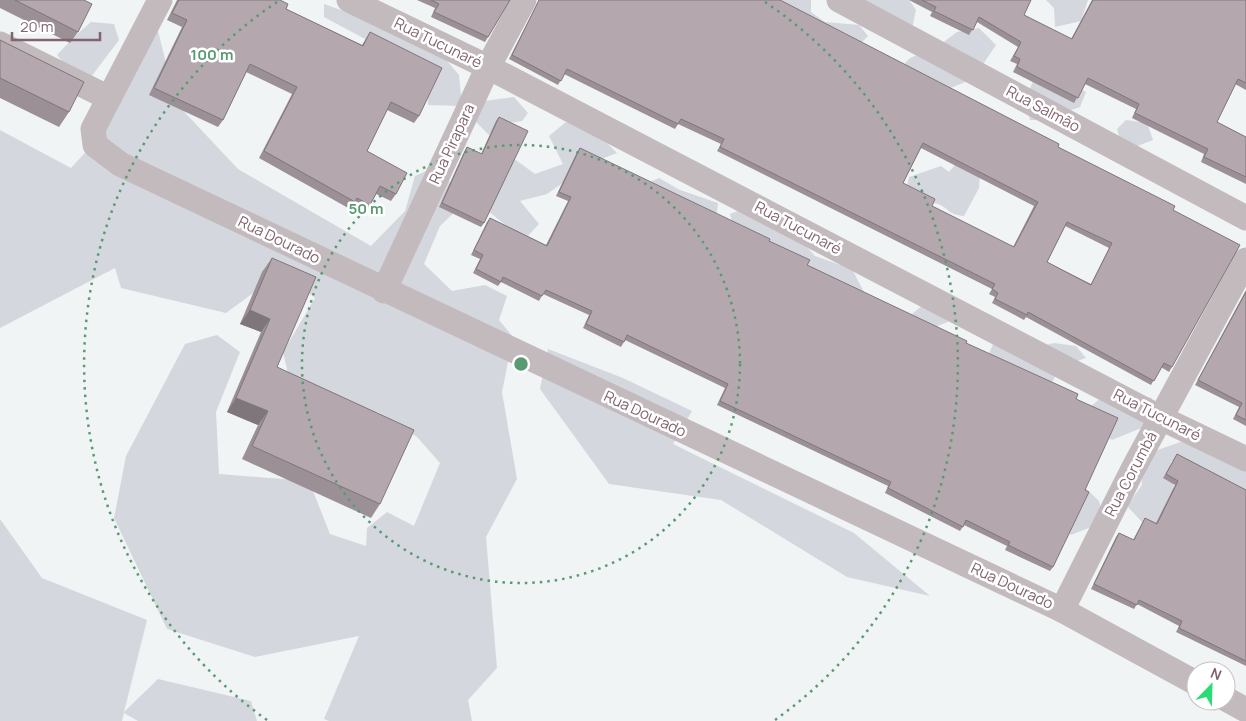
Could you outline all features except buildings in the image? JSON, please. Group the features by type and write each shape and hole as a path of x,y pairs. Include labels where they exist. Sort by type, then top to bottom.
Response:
{"street":[{"path":"0,44 109,98 160,0"},
{"name":"Rua Tucunaré","path":"349,0 488,67 1161,418 1246,459"},
{"name":"Rua Pirapara","path":"384,291 488,67 524,0"},
{"name":"Rua Salmão","path":"839,0 1246,218"},
{"name":"Rua Dourado","path":"109,98 93,129 95,145 120,164 384,291 1062,610 1186,678"},
{"name":"Rua Corumbá","path":"1062,610 1161,418 1246,260"}],"shaded area":[{"path":"772,0 811,0 811,12 825,22 859,25 868,36 860,44"},
{"path":"849,0 909,0 916,10 911,33"},
{"path":"1046,0 1088,0 1081,21 1055,27 1054,8"},
{"path":"324,4 378,23 408,42 436,48 459,75 462,106 428,105 427,78 366,59 365,39 324,17"},
{"path":"91,22 114,24 119,40 91,77 70,71 57,55"},
{"path":"979,28 996,45 973,79 933,95 898,71 910,58 937,47 957,32"},
{"path":"158,31 176,103 238,169 371,246 405,211 415,176 442,164 460,207 440,226 424,264 452,291 485,285 507,296 499,320 513,337 502,392 517,479 486,537 497,668 468,700 472,721 329,721 324,719 359,636 255,657 167,629 114,518 126,456 185,344 217,335 240,352 216,412 219,474 309,481 330,534 366,546 367,528 387,512 414,526 440,463 417,437 377,412 358,413 290,382 283,352 315,298 283,271 226,313 121,288 115,268 0,328 0,130 71,168 103,133 128,36"},
{"path":"1033,81 1069,82 1086,92 1080,107 1042,120 1030,120 1025,101"},
{"path":"514,97 528,113 522,121 497,125 489,135 475,121 484,101"},
{"path":"1126,120 1147,123 1153,140 1132,148 1120,139 1117,129"},
{"path":"566,122 597,133 617,153 591,163 547,194 520,201 539,224 524,240 488,211 513,158 535,174 563,164 549,136"},
{"path":"955,165 980,175 979,188 964,216 952,213 938,204 915,200 905,196 909,177 941,166 949,172"},
{"path":"659,178 680,190 718,203 716,218 650,182"},
{"path":"748,207 791,229 815,256 852,269 864,292 840,292 736,238 730,214"},
{"path":"934,296 950,303 948,322 932,328 912,314"},
{"path":"997,335 1026,350 1054,343 1076,346 1086,358 1059,367 1053,381 1039,389 987,358"},
{"path":"548,349 623,378 692,411 673,444 854,533 930,596 847,577 721,500 609,484 540,389"},
{"path":"1108,392 1152,398 1146,426 1112,440 1086,424 1090,407"},
{"path":"1186,440 1246,469 1246,504 1203,473 1171,461 1179,536 1142,522 1127,506 1142,485 1141,474 1152,452"},
{"path":"1073,476 1099,501 1103,515 1098,524 1071,535 1052,512"},
{"path":"0,519 42,578 147,620 124,712 158,679 251,701 257,721 138,721 124,713 122,721 0,721"}]}
